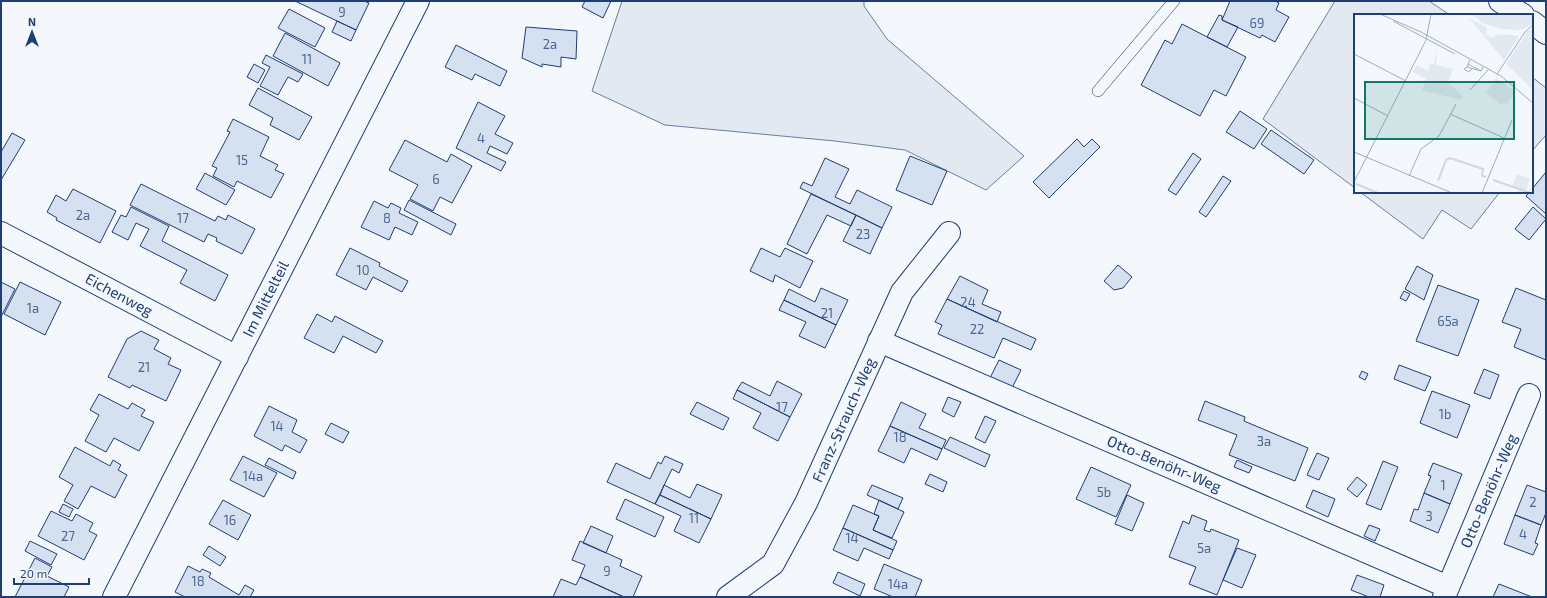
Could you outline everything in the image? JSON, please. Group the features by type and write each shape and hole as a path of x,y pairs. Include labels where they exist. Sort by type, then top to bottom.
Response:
{"street":[{"name":"Im Mittelteil","path":"114,597 418,1"},
{"path":"1500,1 1521,14"},
{"path":"1533,23 1546,33"},
{"name":"Eichenweg","path":"1,232 237,357"},
{"name":"Franz-Strauch-Weg","path":"728,597 773,564 806,503 902,292 949,233"},
{"name":"Otto-Benöhr-Weg","path":"879,341 1446,592 1529,395"}],"lane":[{"path":"1098,90 1174,1"}],"shaded area":[{"path":"622,1 864,1 864,6 887,39 1024,156 986,190 905,150 835,141 665,125 592,91"},
{"path":"1335,1 1429,1 1448,14 1354,14 1354,187 1263,119"},
{"path":"1533,78 1546,88 1546,135 1533,150"},
{"path":"1361,193 1499,193 1471,229 1442,210 1423,239"}],"building":[{"path":"295,1 364,1 369,3 356,30"},
{"path":"585,1 611,1 603,18 582,7"},
{"path":"1230,1 1275,1 1279,3 1276,10 1289,17 1275,42 1262,35 1260,38 1222,20"},
{"path":"289,9 325,28 315,47 278,28"},
{"path":"1219,15 1222,16 1222,20 1238,27 1227,47 1207,37"},
{"path":"337,21 356,30 351,41 332,32"},
{"path":"1182,24 1246,57 1226,96 1214,90 1200,116 1141,85 1165,40 1172,44"},
{"path":"526,27 577,31 576,59 561,57 561,67 542,64 542,67 522,58"},
{"path":"285,33 340,63 328,86 273,56"},
{"path":"456,45 507,71 500,86 475,74 472,80 445,67"},
{"path":"266,55 303,74 298,82 288,77 278,95 260,86 270,67 262,63"},
{"path":"254,64 265,70 258,83 247,77"},
{"path":"258,88 312,117 299,140 270,125 273,118 249,105"},
{"path":"478,102 505,116 495,134 513,143 507,154 490,146 487,153 506,162 501,171 456,148"},
{"path":"1240,111 1267,129 1254,149 1226,132"},
{"path":"233,119 269,137 260,156 278,165 275,170 284,174 271,198 237,181 234,187 213,176 217,168 212,166 230,132 227,131"},
{"path":"1271,130 1314,160 1304,174 1261,144"},
{"path":"12,133 25,140 1,180 1,152"},
{"path":"1077,139 1084,147 1092,139 1100,147 1049,198 1033,182"},
{"path":"405,140 447,162 451,154 472,166 452,203 440,197 433,211 410,199 418,185 389,170"},
{"path":"1193,153 1201,159 1176,195 1168,190"},
{"path":"910,156 947,171 932,205 896,190"},
{"path":"825,158 849,169 835,197 850,204 857,190 892,207 882,228 800,188 803,182 812,186"},
{"path":"1546,172 1546,214 1526,196 1528,193 1533,193 1533,188"},
{"path":"205,173 235,190 226,205 196,189"},
{"path":"1223,176 1231,181 1206,217 1199,212"},
{"path":"141,184 215,221 218,216 226,220 228,215 255,229 242,254 216,241 217,238 208,234 204,242 130,205"},
{"path":"73,189 116,211 100,243 56,220 57,218 47,212 56,195 66,201"},
{"path":"811,194 856,215 851,226 827,215 807,254 787,244"},
{"path":"409,200 456,224 451,235 404,210"},
{"path":"374,201 388,208 391,203 401,208 399,213 418,222 412,235 395,227 389,240 361,227"},
{"path":"131,207 169,226 162,241 228,275 215,301 180,283 187,270 140,246 149,229 136,223 128,240 112,232 121,215 126,217"},
{"path":"1533,207 1546,219 1529,240 1515,229"},
{"path":"856,215 882,228 870,254 843,241"},
{"path":"350,248 380,263 379,266 408,281 402,292 373,277 366,290 336,275"},
{"path":"761,248 780,257 785,248 813,261 800,288 775,275 773,282 750,271"},
{"path":"1118,265 1132,277 1123,288 1114,290 1104,281"},
{"path":"1417,266 1433,275 1424,300 1405,289"},
{"path":"960,276 988,290 982,304 1001,312 997,322 947,299"},
{"path":"1,282 15,289 1,317"},
{"path":"20,282 61,302 45,335 4,314"},
{"path":"1438,285 1479,300 1458,356 1416,341"},
{"path":"821,288 848,300 836,325 784,300 789,289 815,302"},
{"path":"1516,288 1546,300 1546,360 1514,347 1521,329 1502,322"},
{"path":"1404,291 1410,294 1406,301 1400,298"},
{"path":"947,299 1036,339 1031,350 1003,338 994,358 938,334 942,325 935,322"},
{"path":"784,300 836,325 825,348 799,336 806,322 779,310"},
{"path":"317,314 332,322 335,316 383,341 376,353 343,336 334,353 304,338"},
{"path":"141,331 159,340 154,349 171,358 168,364 181,370 166,401 132,385 130,388 108,377 127,339"},
{"path":"999,360 1021,370 1012,388 990,378"},
{"path":"1399,365 1431,377 1425,391 1394,379"},
{"path":"1484,369 1499,375 1490,399 1474,393"},
{"path":"1362,371 1368,374 1365,380 1359,377"},
{"path":"777,381 802,394 790,417 737,390 742,382 770,396"},
{"path":"737,390 790,417 778,441 753,428 761,413 733,399"},
{"path":"1432,391 1470,405 1457,438 1420,423"},
{"path":"99,394 128,409 132,403 145,410 141,416 154,422 139,451 114,438 106,452 85,441 99,415 90,410"},
{"path":"948,397 961,402 954,417 942,411"},
{"path":"1205,401 1245,417 1244,421 1308,448 1295,481 1229,455 1237,435 1198,420"},
{"path":"697,402 729,418 723,430 690,414"},
{"path":"901,402 926,414 919,428 946,440 942,449 890,426"},
{"path":"269,406 297,420 292,432 307,440 300,453 285,445 282,451 254,436"},
{"path":"985,416 996,421 985,443 975,438"},
{"path":"331,423 349,432 343,443 325,434"},
{"path":"890,426 942,449 937,460 911,448 904,463 878,451"},
{"path":"950,437 990,455 985,467 944,448"},
{"path":"75,447 110,466 113,460 121,465 118,470 127,475 115,498 91,486 78,509 64,501 73,485 59,477"},
{"path":"1317,453 1329,458 1319,480 1307,475"},
{"path":"243,456 277,473 264,497 230,480"},
{"path":"665,456 683,464 679,473 672,469 655,504 607,482 616,463 650,479 658,462 661,464"},
{"path":"269,458 296,472 293,479 265,465"},
{"path":"1237,460 1252,467 1249,473 1234,467"},
{"path":"1383,461 1398,467 1381,510 1366,504"},
{"path":"1433,463 1462,474 1450,504 1424,493 1431,476 1428,475"},
{"path":"1091,467 1131,485 1116,517 1076,499"},
{"path":"930,474 947,482 943,492 925,484"},
{"path":"1357,477 1367,485 1357,497 1347,489"},
{"path":"697,484 722,495 711,519 660,495 664,485 690,498"},
{"path":"872,485 903,498 898,509 867,495"},
{"path":"1527,485 1546,492 1546,513 1541,525 1515,515"},
{"path":"1313,490 1335,499 1328,517 1306,507"},
{"path":"1424,493 1450,504 1438,533 1410,521 1414,509 1418,510"},
{"path":"660,495 711,519 699,543 674,531 681,516 655,504"},
{"path":"1127,495 1144,503 1132,531 1115,524"},
{"path":"625,499 664,517 655,537 616,519"},
{"path":"223,500 251,515 238,540 209,524"},
{"path":"879,500 904,512 892,538 873,530 879,516 874,514"},
{"path":"63,504 73,509 69,517 59,512"},
{"path":"853,505 879,516 873,530 897,541 893,550 843,528"},
{"path":"51,511 72,521 76,514 93,523 89,531 97,535 84,560 38,536"},
{"path":"1192,515 1207,521 1204,530 1210,532 1211,529 1239,540 1217,595 1189,584 1196,567 1169,557 1183,521 1189,524"},
{"path":"1515,515 1541,525 1535,543 1538,544 1533,555 1504,544"},
{"path":"1369,525 1380,529 1375,541 1364,536"},
{"path":"591,526 613,536 606,553 583,543"},
{"path":"843,528 893,550 889,559 864,548 858,561 833,550"},
{"path":"30,541 57,554 51,565 25,551"},
{"path":"580,541 622,560 620,566 642,576 633,597 624,597 580,577 585,565 572,560"},
{"path":"209,546 226,557 220,566 203,555"},
{"path":"1237,548 1256,555 1242,588 1223,580"},
{"path":"35,558 52,567 47,576 69,587 64,597 15,597"},
{"path":"884,564 922,580 915,597 893,597 874,589"},
{"path":"188,566 200,572 202,569 211,573 209,577 239,595 245,585 254,590 250,597 185,597 175,592"},
{"path":"838,572 865,584 860,596 833,583"},
{"path":"1357,575 1384,585 1380,597 1369,597 1351,590"},
{"path":"580,577 624,597 553,597 561,579 576,585"},
{"path":"1499,584 1532,597 1493,597"}]}
